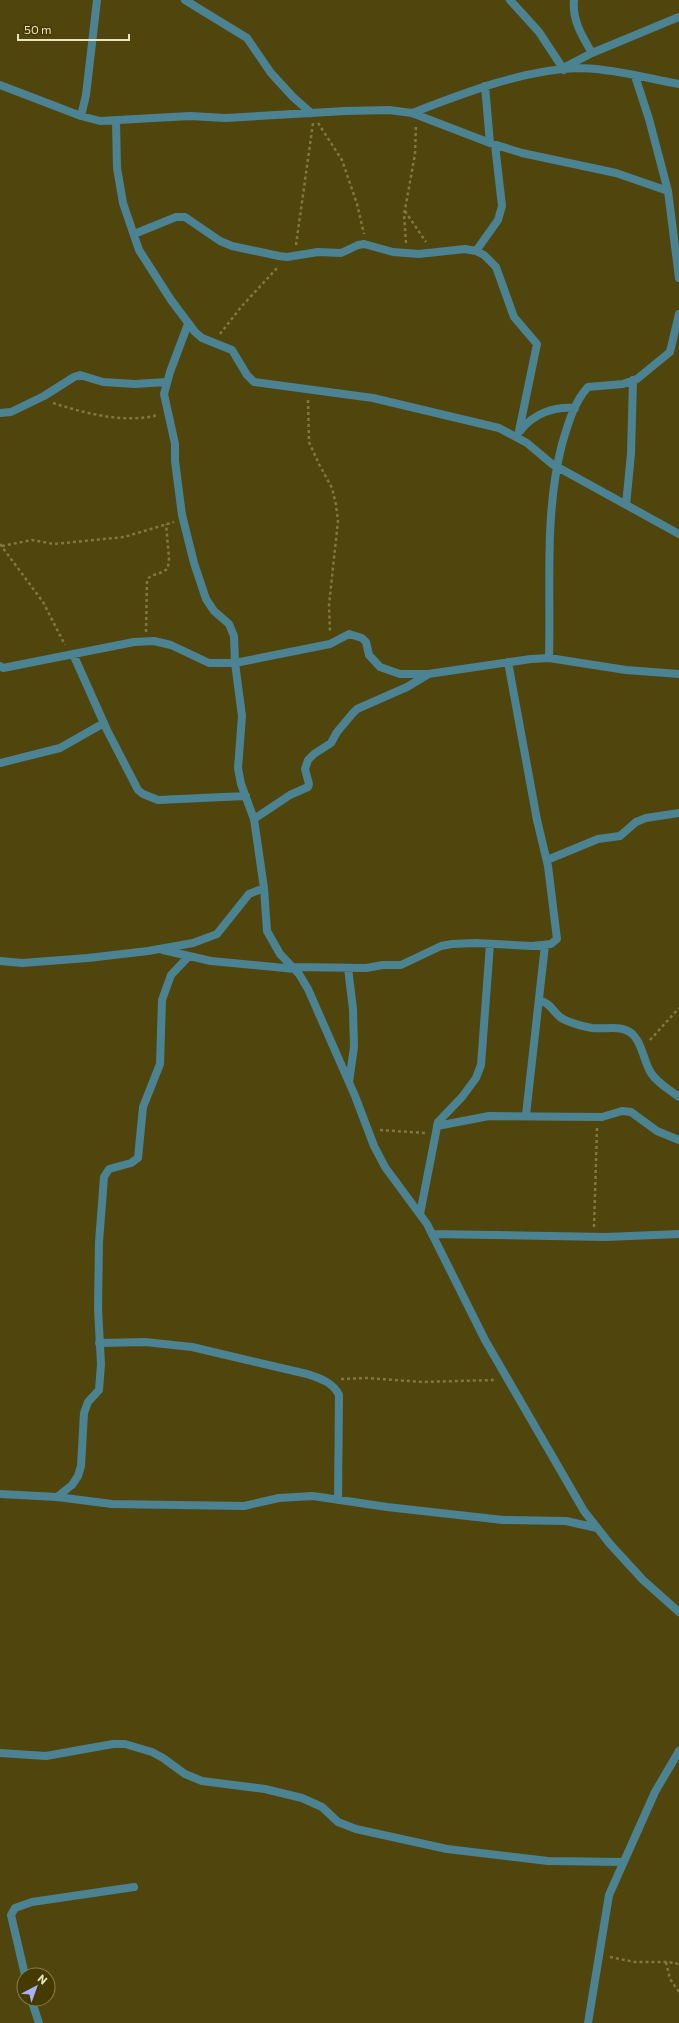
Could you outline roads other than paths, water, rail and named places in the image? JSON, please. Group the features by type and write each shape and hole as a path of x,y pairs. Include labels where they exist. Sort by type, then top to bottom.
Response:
{"street":[{"path":"81,116 86,95 97,0"},
{"path":"185,0 247,38 271,73 293,97 311,113"},
{"path":"510,0 539,32 564,69"},
{"path":"574,0 573,11 581,35 592,53"},
{"path":"564,69 592,53 679,17"},
{"path":"414,114 485,86 544,72 564,69 576,68 605,70 679,84"},
{"path":"635,76 649,119 668,191 679,278"},
{"path":"0,85 81,116 100,121 190,116 226,118 381,110 414,114 493,144 522,153 616,173 668,191"},
{"path":"476,251 501,214 502,206 485,86"},
{"path":"116,121 117,168 123,203 139,250 188,324 199,336 232,350 247,375 254,382 373,398 404,404 518,434 557,466 679,534"},
{"path":"134,234 176,217 184,217 220,241 232,246 291,256 318,252 341,253 358,245 364,244 393,252 419,254 465,249 476,251 484,255 496,267 514,317 537,344 518,434"},
{"path":"549,658 550,521 557,466 568,424 575,408 588,386 623,384 633,380 670,352 679,314"},
{"path":"188,324 166,382 164,394 175,444 175,461 183,519 194,563 206,599 214,611 230,624 233,630 235,663 242,716 238,768 254,819 264,888 267,931 280,954 294,968 308,989 349,1083 367,1129 385,1167 420,1214 432,1234 461,1296 584,1511 643,1580 679,1612"},
{"path":"0,413 10,412 80,375 103,382 135,384 166,382"},
{"path":"626,505 631,454 633,380"},
{"path":"518,434 533,418 543,413 556,408 575,408"},
{"path":"0,666 10,667 134,642 146,641 154,641 171,645 209,663 235,663 330,644 349,634 356,635 366,642 370,655 380,667 400,674 428,674 508,662 549,658 626,670 679,674"},
{"path":"71,655 138,790 149,798 158,800 246,796"},
{"path":"160,949 211,961 294,968 348,968 400,965 441,946 452,944 476,943 545,945 556,942 558,936 547,860 537,820 508,662"},
{"path":"254,819 290,795 308,787 309,784 305,769 308,760 314,754 331,743 337,732 358,709 407,687 428,674"},
{"path":"0,763 60,748 104,723"},
{"path":"547,860 598,839 620,836 636,822 646,818 679,813"},
{"path":"0,961 22,963 88,958 160,949 193,943 217,934 249,894 264,888"},
{"path":"420,1214 438,1122 462,1097 476,1078 481,1065 490,944"},
{"path":"526,1115 545,945"},
{"path":"57,1497 72,1485 78,1476 86,1406 99,1390 101,1364 99,1343 99,1242 104,1177 109,1169 132,1163 138,1158 143,1107 160,1064 162,1000 171,975 189,956"},
{"path":"348,968 353,1009 354,1047 349,1083"},
{"path":"539,1000 548,1003 560,1017 568,1021 593,1028 614,1028 630,1032 635,1037 651,1072 659,1083 679,1097"},
{"path":"436,1130 474,1118 526,1115 598,1118 622,1111 630,1112 657,1131 679,1140"},
{"path":"432,1234 594,1237 679,1234"},
{"path":"99,1343 145,1342 192,1347 242,1357 324,1380 336,1389 338,1395 338,1500"},
{"path":"0,1494 57,1497 112,1504 200,1506 244,1506 292,1497 313,1496 503,1520 566,1521 597,1528"},
{"path":"0,1753 46,1756 113,1744 125,1744 152,1752 185,1774 202,1782 265,1789 302,1798 322,1807 338,1822 351,1828 447,1849 548,1860 623,1862"},
{"path":"588,2023 609,1895 655,1792 679,1751"},
{"path":"23,1967 11,1915 14,1908 32,1902 134,1887"},
{"path":"34,2007 39,2023"}]}
